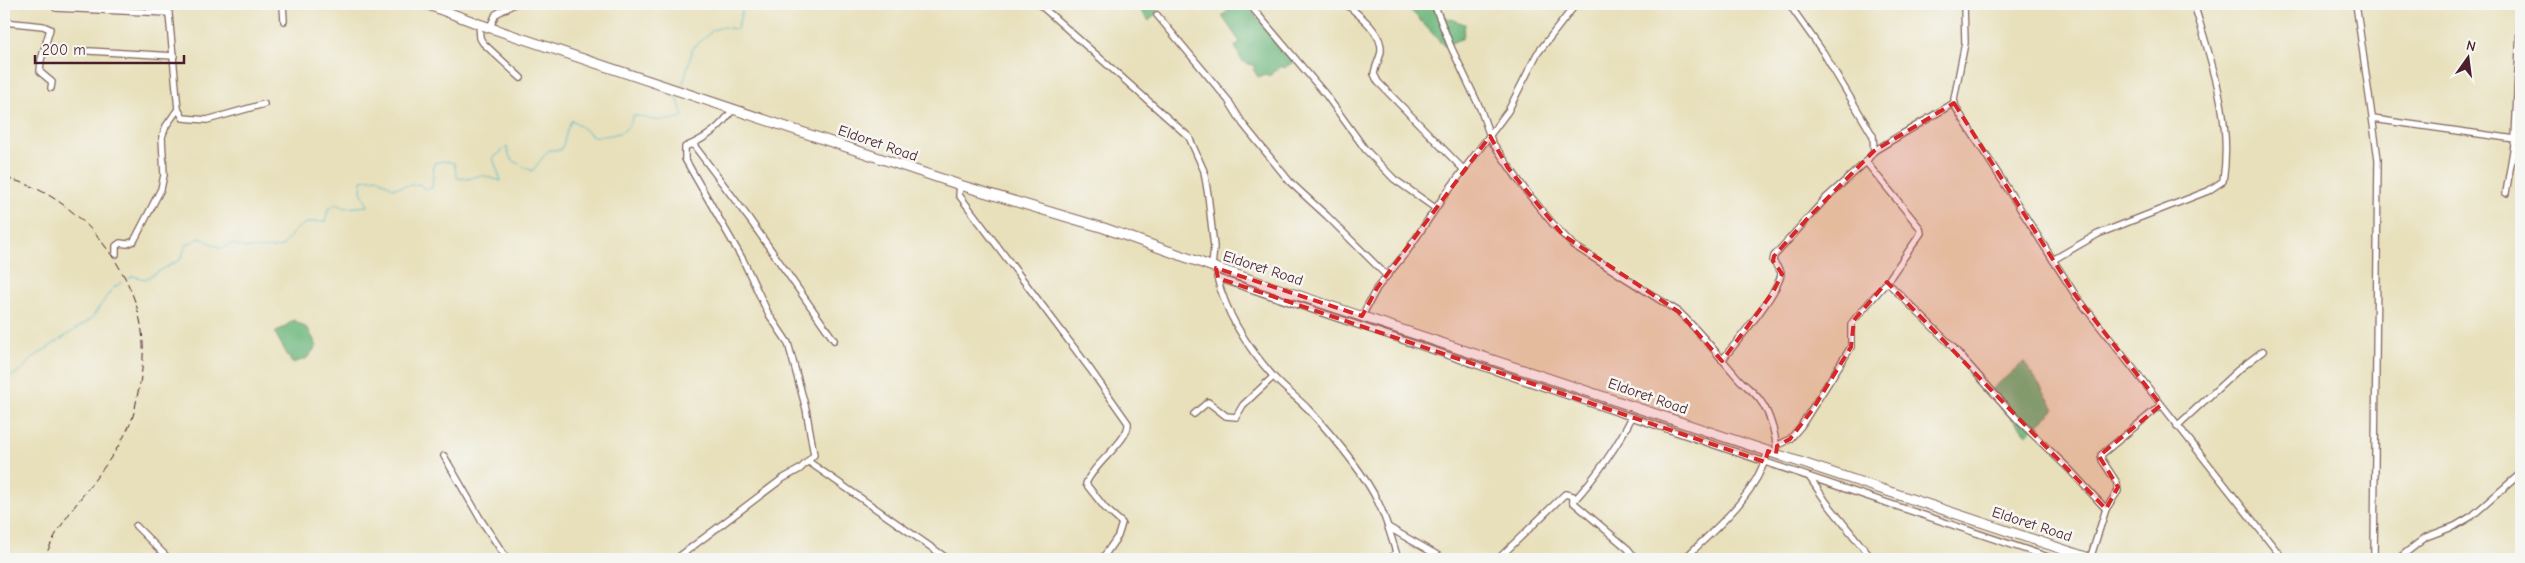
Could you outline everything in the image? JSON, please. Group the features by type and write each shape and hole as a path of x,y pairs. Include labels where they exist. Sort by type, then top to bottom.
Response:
{"highway":[{"name":"Eldoret Road","path":"426,4 479,24 734,108 960,186 1104,228 1214,267 1774,450 2091,559"}],"street":[{"path":"168,4 178,109 183,118 207,120 264,104"},
{"path":"283,4 284,21"},
{"path":"490,27 496,14 514,4"},
{"path":"1039,4 1189,137 1204,171 1214,247 1214,267 1234,322 1273,377 1308,409 1365,481 1378,502 1397,556 1389,559"},
{"path":"1249,4 1326,95 1365,149 1394,178 1435,208"},
{"path":"1346,4 1371,28 1380,43 1381,49 1374,74 1378,82 1464,170"},
{"path":"1434,4 1490,136 1508,168 1563,235 1597,261 1679,312 1762,403 1774,450"},
{"path":"1362,316 1377,288 1420,233 1435,208 1508,111 1537,54 1576,4"},
{"path":"1789,4 1823,52 1873,136 1874,151"},
{"path":"1964,4 1965,43 1954,103 2053,260 2098,325 2282,559"},
{"path":"2053,260 2098,234 2208,191 2223,181 2225,162 2219,88 2194,4"},
{"path":"2356,4 2376,136 2379,188 2376,234 2377,389 2373,456 2374,559"},
{"path":"2506,193 2515,139 2521,4"},
{"path":"56,8 169,13"},
{"path":"1157,16 1228,100 1243,124 1290,182 1387,276"},
{"path":"4,22 42,26 50,29 41,60 40,72 52,82 51,88"},
{"path":"479,24 480,38 484,44 521,78"},
{"path":"89,51 174,56"},
{"path":"1722,360 1780,281 1781,272 1773,261 1774,256 1826,198 1866,162 1874,151 1954,103"},
{"path":"676,559 782,479 809,462 814,455 806,409 793,355 743,260 685,159 684,149 705,139 718,128 734,108"},
{"path":"116,254 116,246 120,243 127,244 134,241 160,190 164,175 162,137 166,126 178,109"},
{"path":"2373,119 2515,139"},
{"path":"693,144 750,220 834,340"},
{"path":"1684,559 1729,514 1747,492 1774,450 1790,439 1813,408 1851,348 1851,325 1854,320 1887,282 1921,233 1920,228 1866,162"},
{"path":"960,186 959,195 1128,423 1126,433 1090,475 1086,484 1122,525 1102,559"},
{"path":"1218,278 2054,559"},
{"path":"1887,282 1951,344 2016,419 2069,469 2106,509"},
{"path":"2177,426 2237,371 2263,352"},
{"path":"1194,414 1208,402 1226,416 1236,417 1243,405 1273,377"},
{"path":"2091,559 2106,509 2116,495 2118,487 2101,455 2161,405"},
{"path":"1573,502 1619,444 1632,417"},
{"path":"444,456 480,520 507,559"},
{"path":"809,462 948,559"},
{"path":"2398,559 2426,537 2455,526 2472,516 2521,472"},
{"path":"1810,478 1827,503 1872,559"},
{"path":"1498,559 1561,496 1570,494 1573,496 1573,502 1628,549 1636,559"},
{"path":"136,526 169,559"},
{"path":"1388,527 1444,559"}],"highlighted area":[{"path":"1954,103 2076,296 2161,405 2099,456 2118,487 2106,509 1887,282 1854,320 1851,347 1813,409 1790,439 1777,446 1776,454 1768,451 1765,462 1218,278 1216,268 1362,316 1377,288 1490,136 1508,168 1563,235 1679,312 1722,361 1773,292 1782,274 1773,261 1774,256 1806,220 1874,151"}],"green space":[{"path":"1135,4 1164,4 1149,21"},
{"path":"1236,4 1245,4 1289,54 1293,62 1284,68 1281,66 1269,76 1266,74 1258,77 1253,69 1256,67 1242,61 1235,46 1240,42 1222,16"},
{"path":"1405,4 1437,4 1447,18 1465,24 1463,38 1444,46"},
{"path":"294,320 308,329 317,346 306,359 292,363 275,333"},
{"path":"2024,362 2055,409 2027,434 1987,393"}],"waterway":[{"path":"683,84 693,48 713,30 722,27 737,29 744,4"},
{"path":"128,279 133,276 145,279 181,259 186,245 200,238 221,248 233,244 264,249 282,247 296,230 304,224 325,222 328,209 337,204 345,208 368,206 361,191 362,180 378,178 393,188 419,184 425,189 432,188 434,163 443,161 454,163 457,178 468,179 481,175 501,181 493,158 507,147 512,159 532,171 549,150 561,150 572,120 594,137 612,135 623,131 631,123 633,116 654,120 673,119 683,116 677,97"},
{"path":"4,380 20,371 34,357 91,319 112,289 122,282"}],"railway":[{"path":"4,178 30,186 55,199 79,217 99,239 117,263 130,290 139,317 143,344 141,378 131,422 116,450 58,530 44,559"}]}
